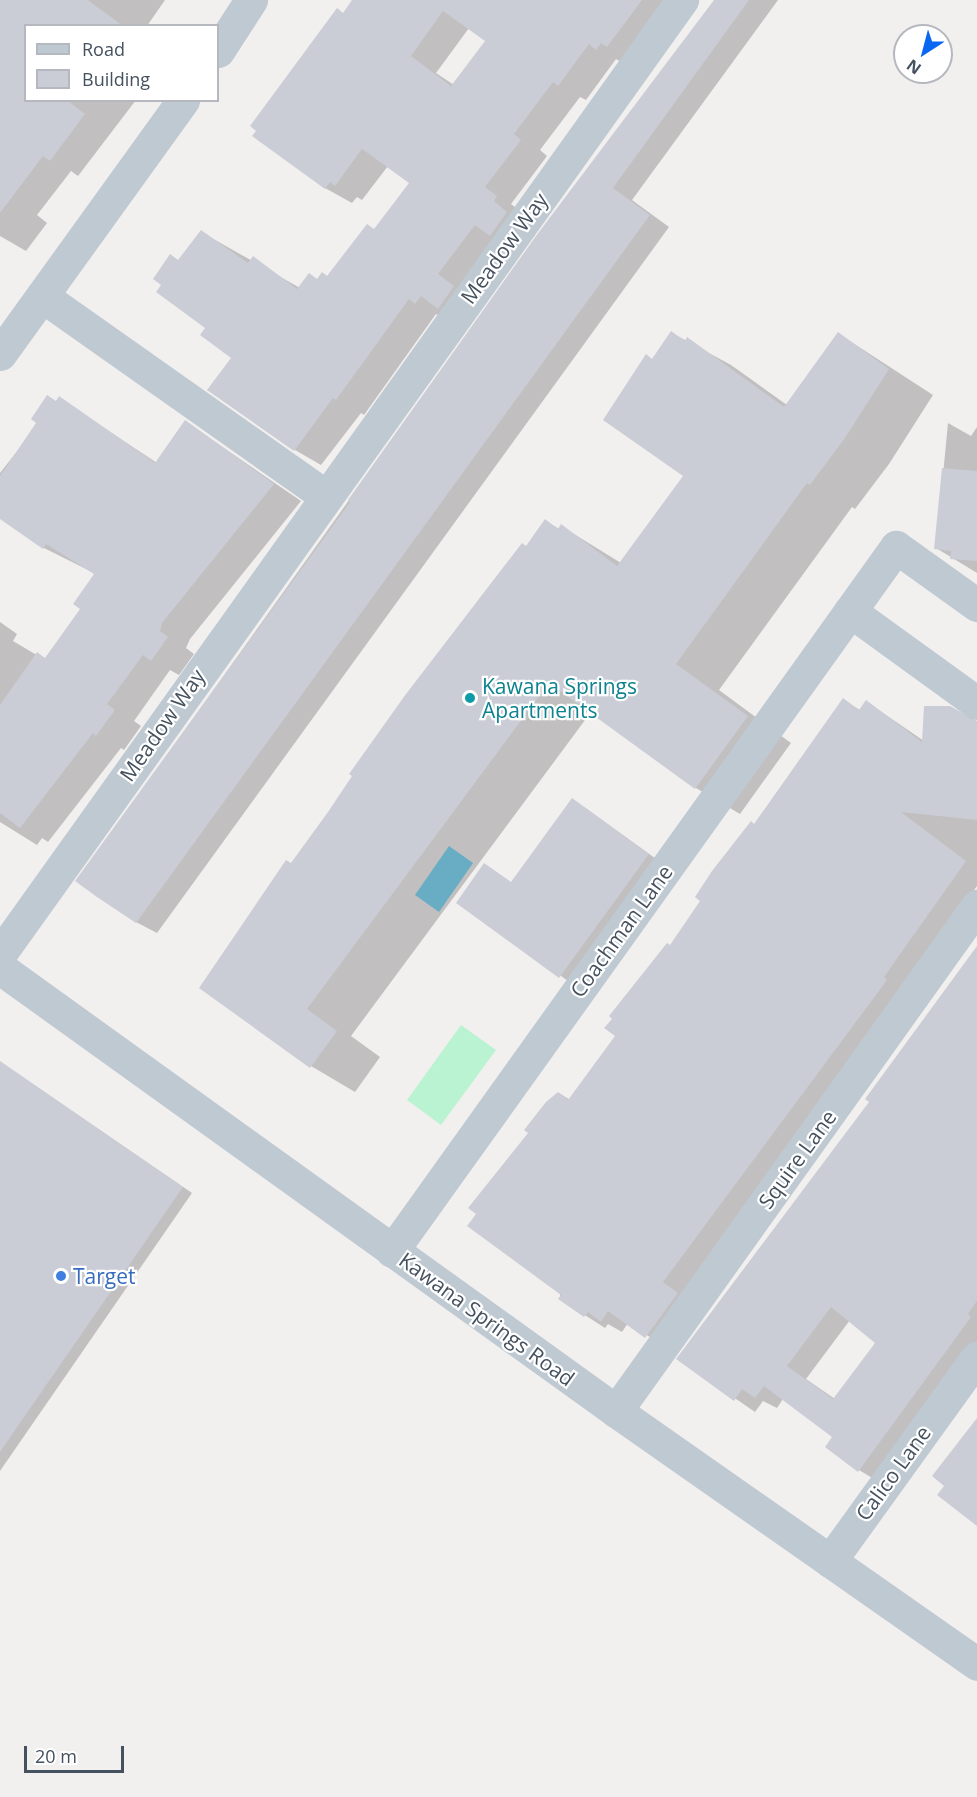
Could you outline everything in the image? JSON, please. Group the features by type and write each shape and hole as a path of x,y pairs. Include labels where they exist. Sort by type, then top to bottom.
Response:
{"street":[{"path":"219,49 251,0"},
{"name":"Meadow Way","path":"0,954 325,496 682,0"},
{"path":"0,354 182,102"},
{"path":"42,296 325,496"},
{"name":"Coachman Lane","path":"392,1251 896,547 977,605"},
{"path":"850,611 977,703"},
{"name":"Squire Lane","path":"616,1412 977,906"},
{"name":"Kawana Springs Road","path":"0,968 616,1412 977,1664"},
{"name":"Calico Lane","path":"830,1561 967,1393 977,1357"}],"green space":[{"path":"461,1025 496,1050 441,1125 407,1100"}],"water":[{"path":"449,846 473,863 439,912 415,895"}],"building":[{"path":"0,0 88,0 120,24 24,24 24,102 70,102 85,114 50,161 43,156 0,213"},
{"path":"352,0 642,0 607,47 601,43 596,50 589,44 558,86 553,82 514,134 521,140 485,187 497,196 494,201 507,212 490,236 475,225 438,274 454,286 438,309 421,296 415,304 409,299 336,400 333,398 294,451 207,390 231,358 200,335 205,328 156,292 161,285 153,279 170,254 178,260 201,230 248,263 253,256 297,289 309,273 317,279 322,272 327,276 367,224 374,229 409,183 362,149 335,186 330,182 325,189 252,136 256,131 250,126 337,8 343,13","holes":["443,11 485,41 451,86 411,56"]},
{"path":"714,0 749,0 613,188 650,215 136,923 75,881 350,502 348,500 536,236"},
{"name":"Kawana Springs Apartments","path":"671,331 685,341 687,337 784,407 838,332 889,369 845,438 810,485 807,483 676,664 748,716 695,789 549,683 307,1009 337,1031 310,1068 199,988 286,860 291,863 328,812 352,776 349,774 406,694 522,543 526,546 545,519 558,529 561,524 617,566 683,476 603,420 646,354 652,359"},
{"path":"47,395 56,401 59,396 155,463 185,420 274,484 162,623 160,631 168,637 151,661 143,655 107,704 115,710 96,736 93,733 20,828 0,813 0,705 37,652 45,658 80,609 73,604 94,574 46,544 43,549 0,519 0,476 36,423 31,419"},
{"path":"942,468 977,471 977,561 950,559 951,551 934,549"},
{"path":"843,698 859,710 866,700 922,742 924,706 950,706 977,721 977,820 901,812 966,861 884,977 887,980 663,1282 678,1293 645,1338 608,1311 601,1322 588,1312 584,1317 558,1299 561,1295 467,1226 476,1214 468,1208 528,1133 524,1130 546,1102 558,1092 568,1100 615,1036 604,1028 612,1019 609,1016 667,943 670,945 700,901 695,897 712,871 751,821 754,824"},
{"path":"572,798 649,854 559,978 456,903 484,863 511,882"},
{"path":"977,946 977,1301 968,1314 971,1317 858,1472 825,1447 832,1437 764,1386 755,1398 742,1389 734,1401 676,1359 869,1102 865,1099","holes":["831,1307 875,1343 833,1399 787,1366"]},
{"name":"Target","path":"0,1061 183,1187 0,1452"},
{"path":"977,1418 977,1526 937,1495 944,1486 932,1476"}],"place":[{"name":"Kawana Springs Apartments","path":"470,698"},
{"name":"Target","path":"61,1276"}]}
